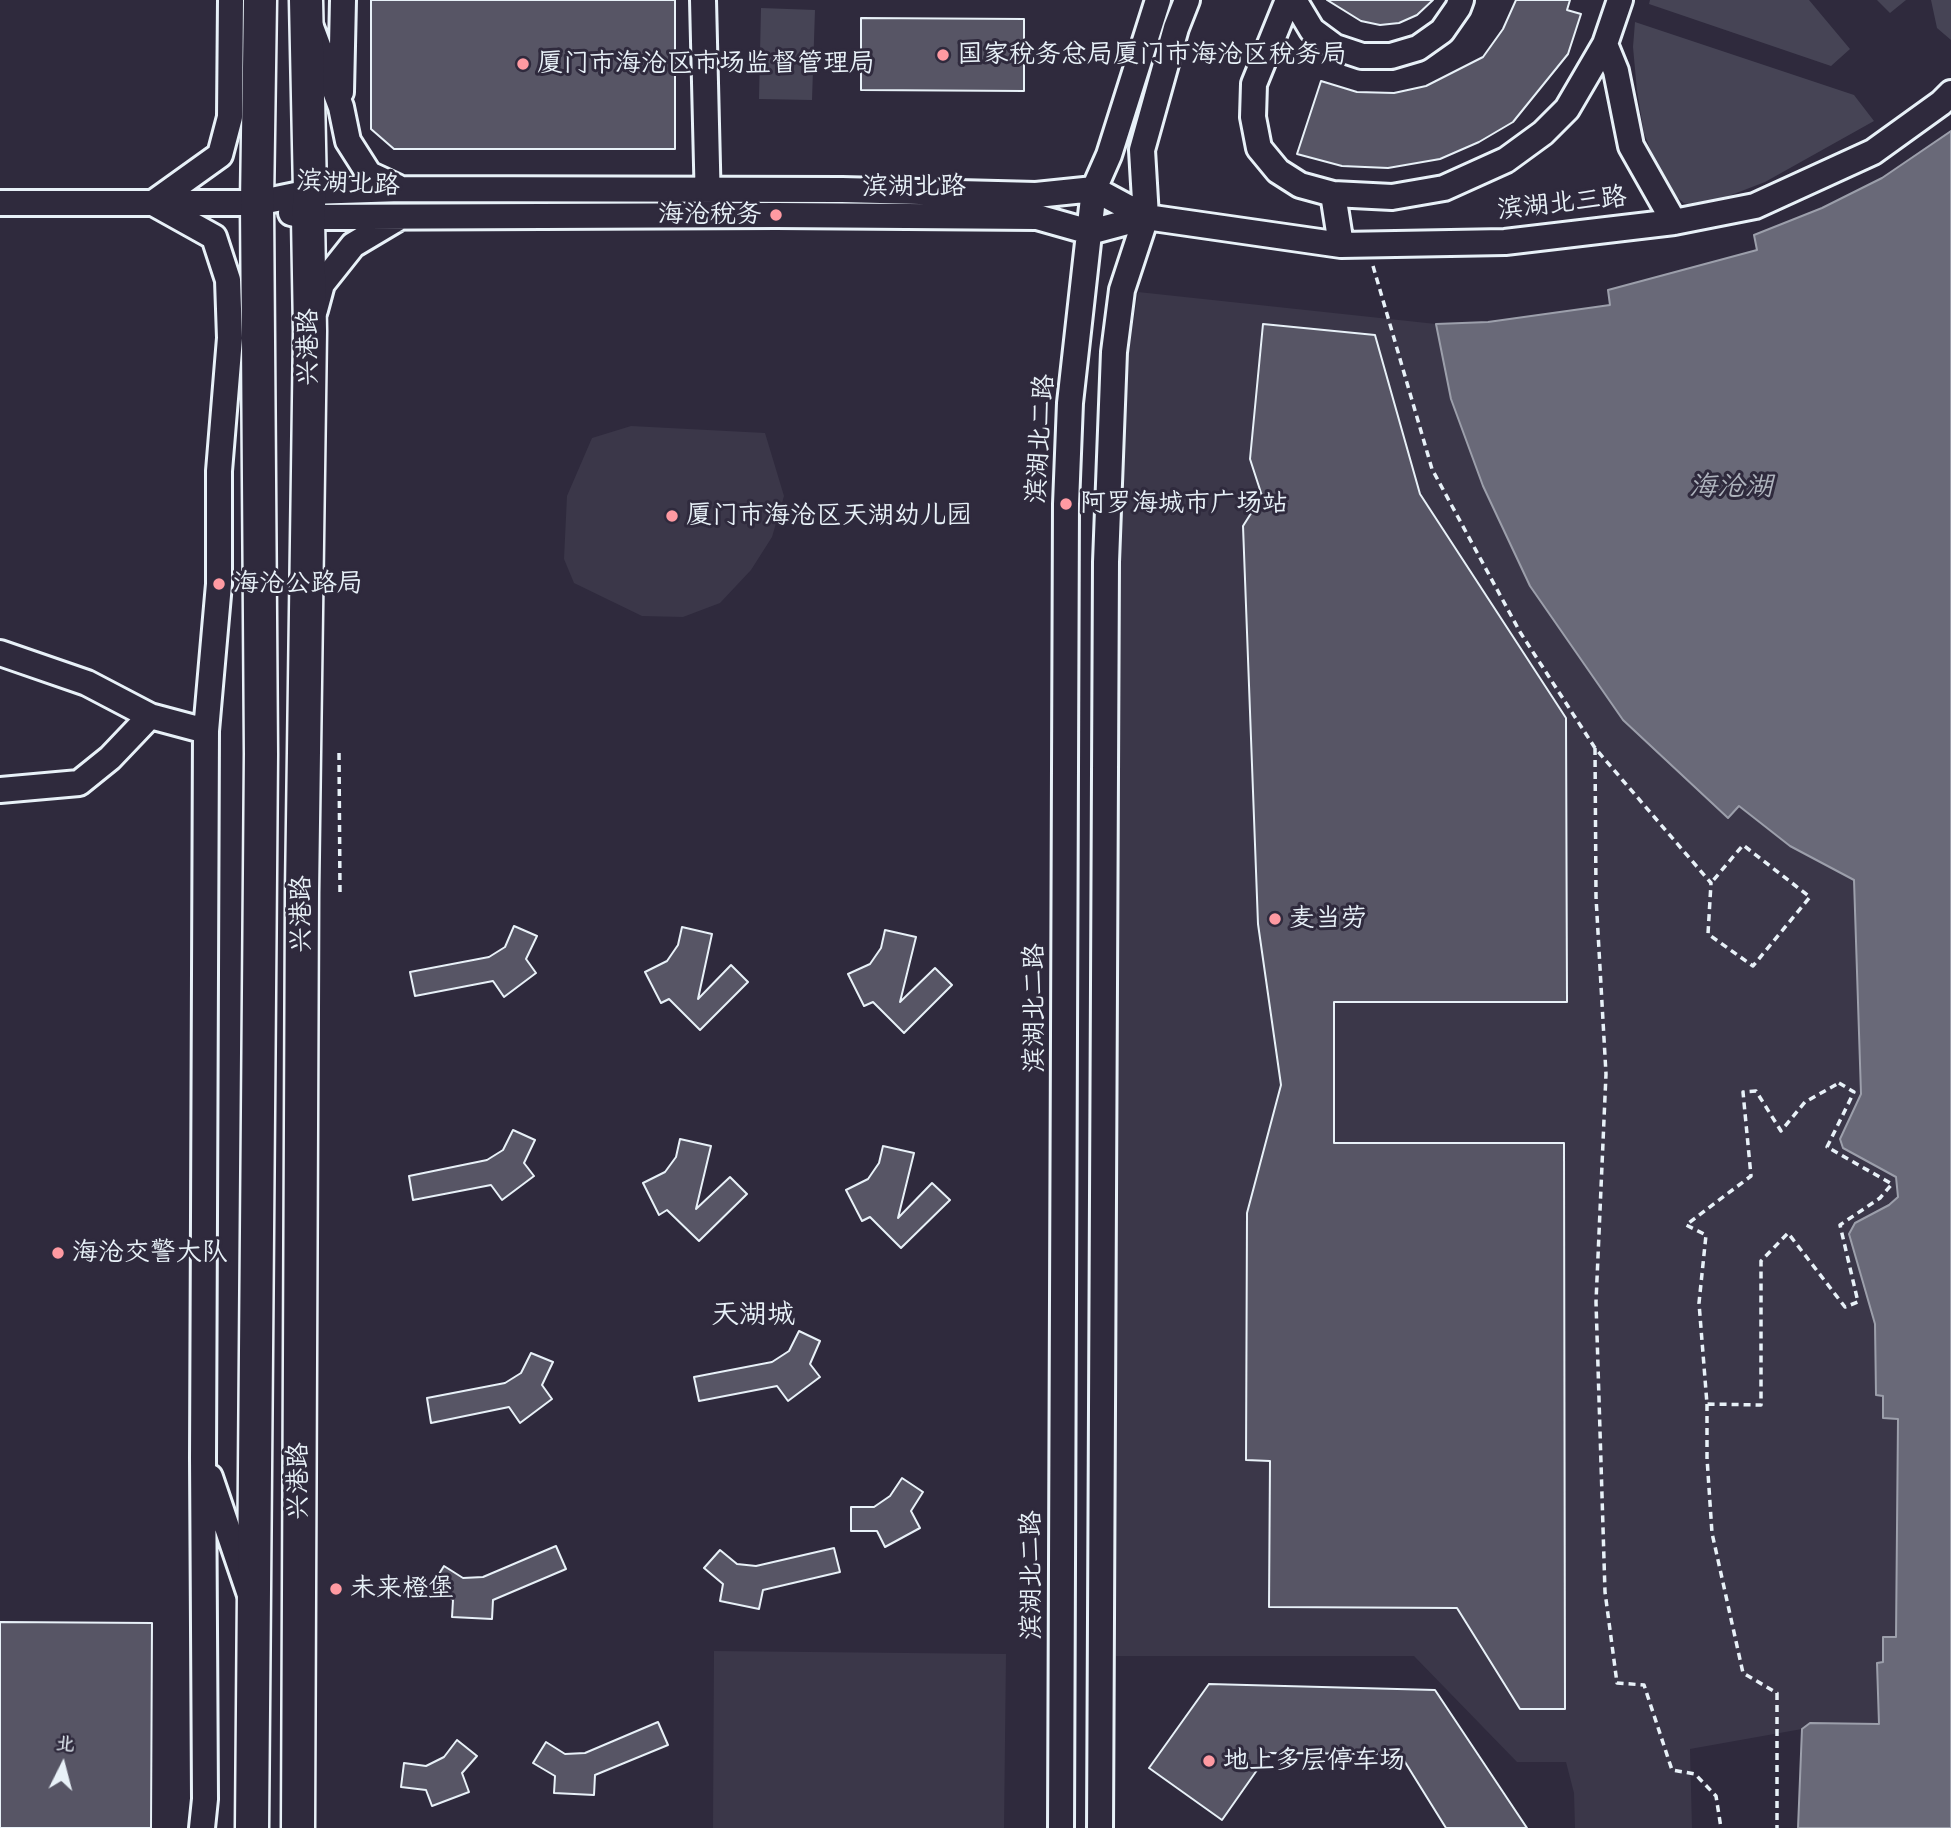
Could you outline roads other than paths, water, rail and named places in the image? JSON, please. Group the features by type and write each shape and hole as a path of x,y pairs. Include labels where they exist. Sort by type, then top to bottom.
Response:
{"main road":[{"name":"兴港路","path":"252,1828 261,754 257,204 260,0"},
{"name":"兴港路","path":"298,1828 302,892 310,331 305,6"}],"street":[{"path":"202,1828 205,1799 205,731 219,584 219,471 230,338 228,280 214,237 153,202 220,155 230,117 231,0"},
{"path":"230,65 246,0"},
{"path":"341,107 343,0"},
{"path":"704,0 708,216"},
{"path":"1146,217 1094,189 1109,155 1158,0"},
{"path":"1100,1828 1106,562 1114,352 1122,290 1146,217 1142,150 1186,0"},
{"path":"1287,0 1254,84 1253,117 1259,148 1278,171 1300,185 1333,194 1392,197 1444,188 1506,160 1543,133 1567,109 1605,44 1620,0"},
{"path":"1294,0 1312,30 1335,47 1362,56 1391,57 1418,48 1442,31 1461,0"},
{"path":"305,6 341,107 348,141 369,174 401,188"},
{"path":"1605,44 1616,71 1631,146 1674,222"},
{"name":"滨湖北三路","path":"1146,217 1341,244 1506,242 1674,222 1755,206 1873,152 1951,93"},
{"name":"滨湖北路","path":"309,205 401,188 707,189 1036,195 1094,189"},
{"name":"滨湖北二路","path":"1060,1828 1066,504 1070,403 1094,189"},
{"path":"1333,194 1341,244"},
{"name":"滨湖北路","path":"0,203 309,205 401,217 1037,217 1090,232"},
{"path":"310,331 322,284 353,246 401,217"},
{"path":"1090,232 1146,217"},
{"path":"219,471 258,298"},
{"path":"0,653 87,683 150,716 205,731"},
{"path":"0,790 79,783 110,758 150,716"},
{"path":"203,1457 253,1604"}],"water":[{"name":"海沧湖","path":"1951,131 1951,1828 1798,1828 1802,1729 1810,1723 1879,1724 1877,1663 1883,1662 1883,1637 1896,1637 1898,1419 1883,1418 1883,1396 1876,1395 1875,1324 1849,1234 1855,1223 1889,1205 1898,1197 1896,1177 1843,1148 1840,1139 1861,1094 1854,880 1790,846 1739,806 1728,818 1623,720 1530,586 1483,486 1451,399 1436,324 1488,322 1610,305 1608,290 1757,250 1754,235 1822,208 1882,178"}],"place":[{"name":"国家税务总局厦门市海沧区税务局","path":"943,55"},
{"name":"厦门市海沧区市场监督管理局","path":"523,64"},
{"name":"海沧税务","path":"776,215"},
{"name":"阿罗海城市广场站","path":"1066,504"},
{"name":"厦门市海沧区天湖幼儿园","path":"672,516"},
{"name":"海沧公路局","path":"219,584"},
{"name":"麦当劳","path":"1275,919"},
{"name":"海沧交警大队","path":"58,1253"},
{"name":"未来橙堡","path":"336,1589"},
{"name":"地上多层停车场","path":"1209,1761"}],"district":[{"name":"天湖城","path":"753,1316"}]}
